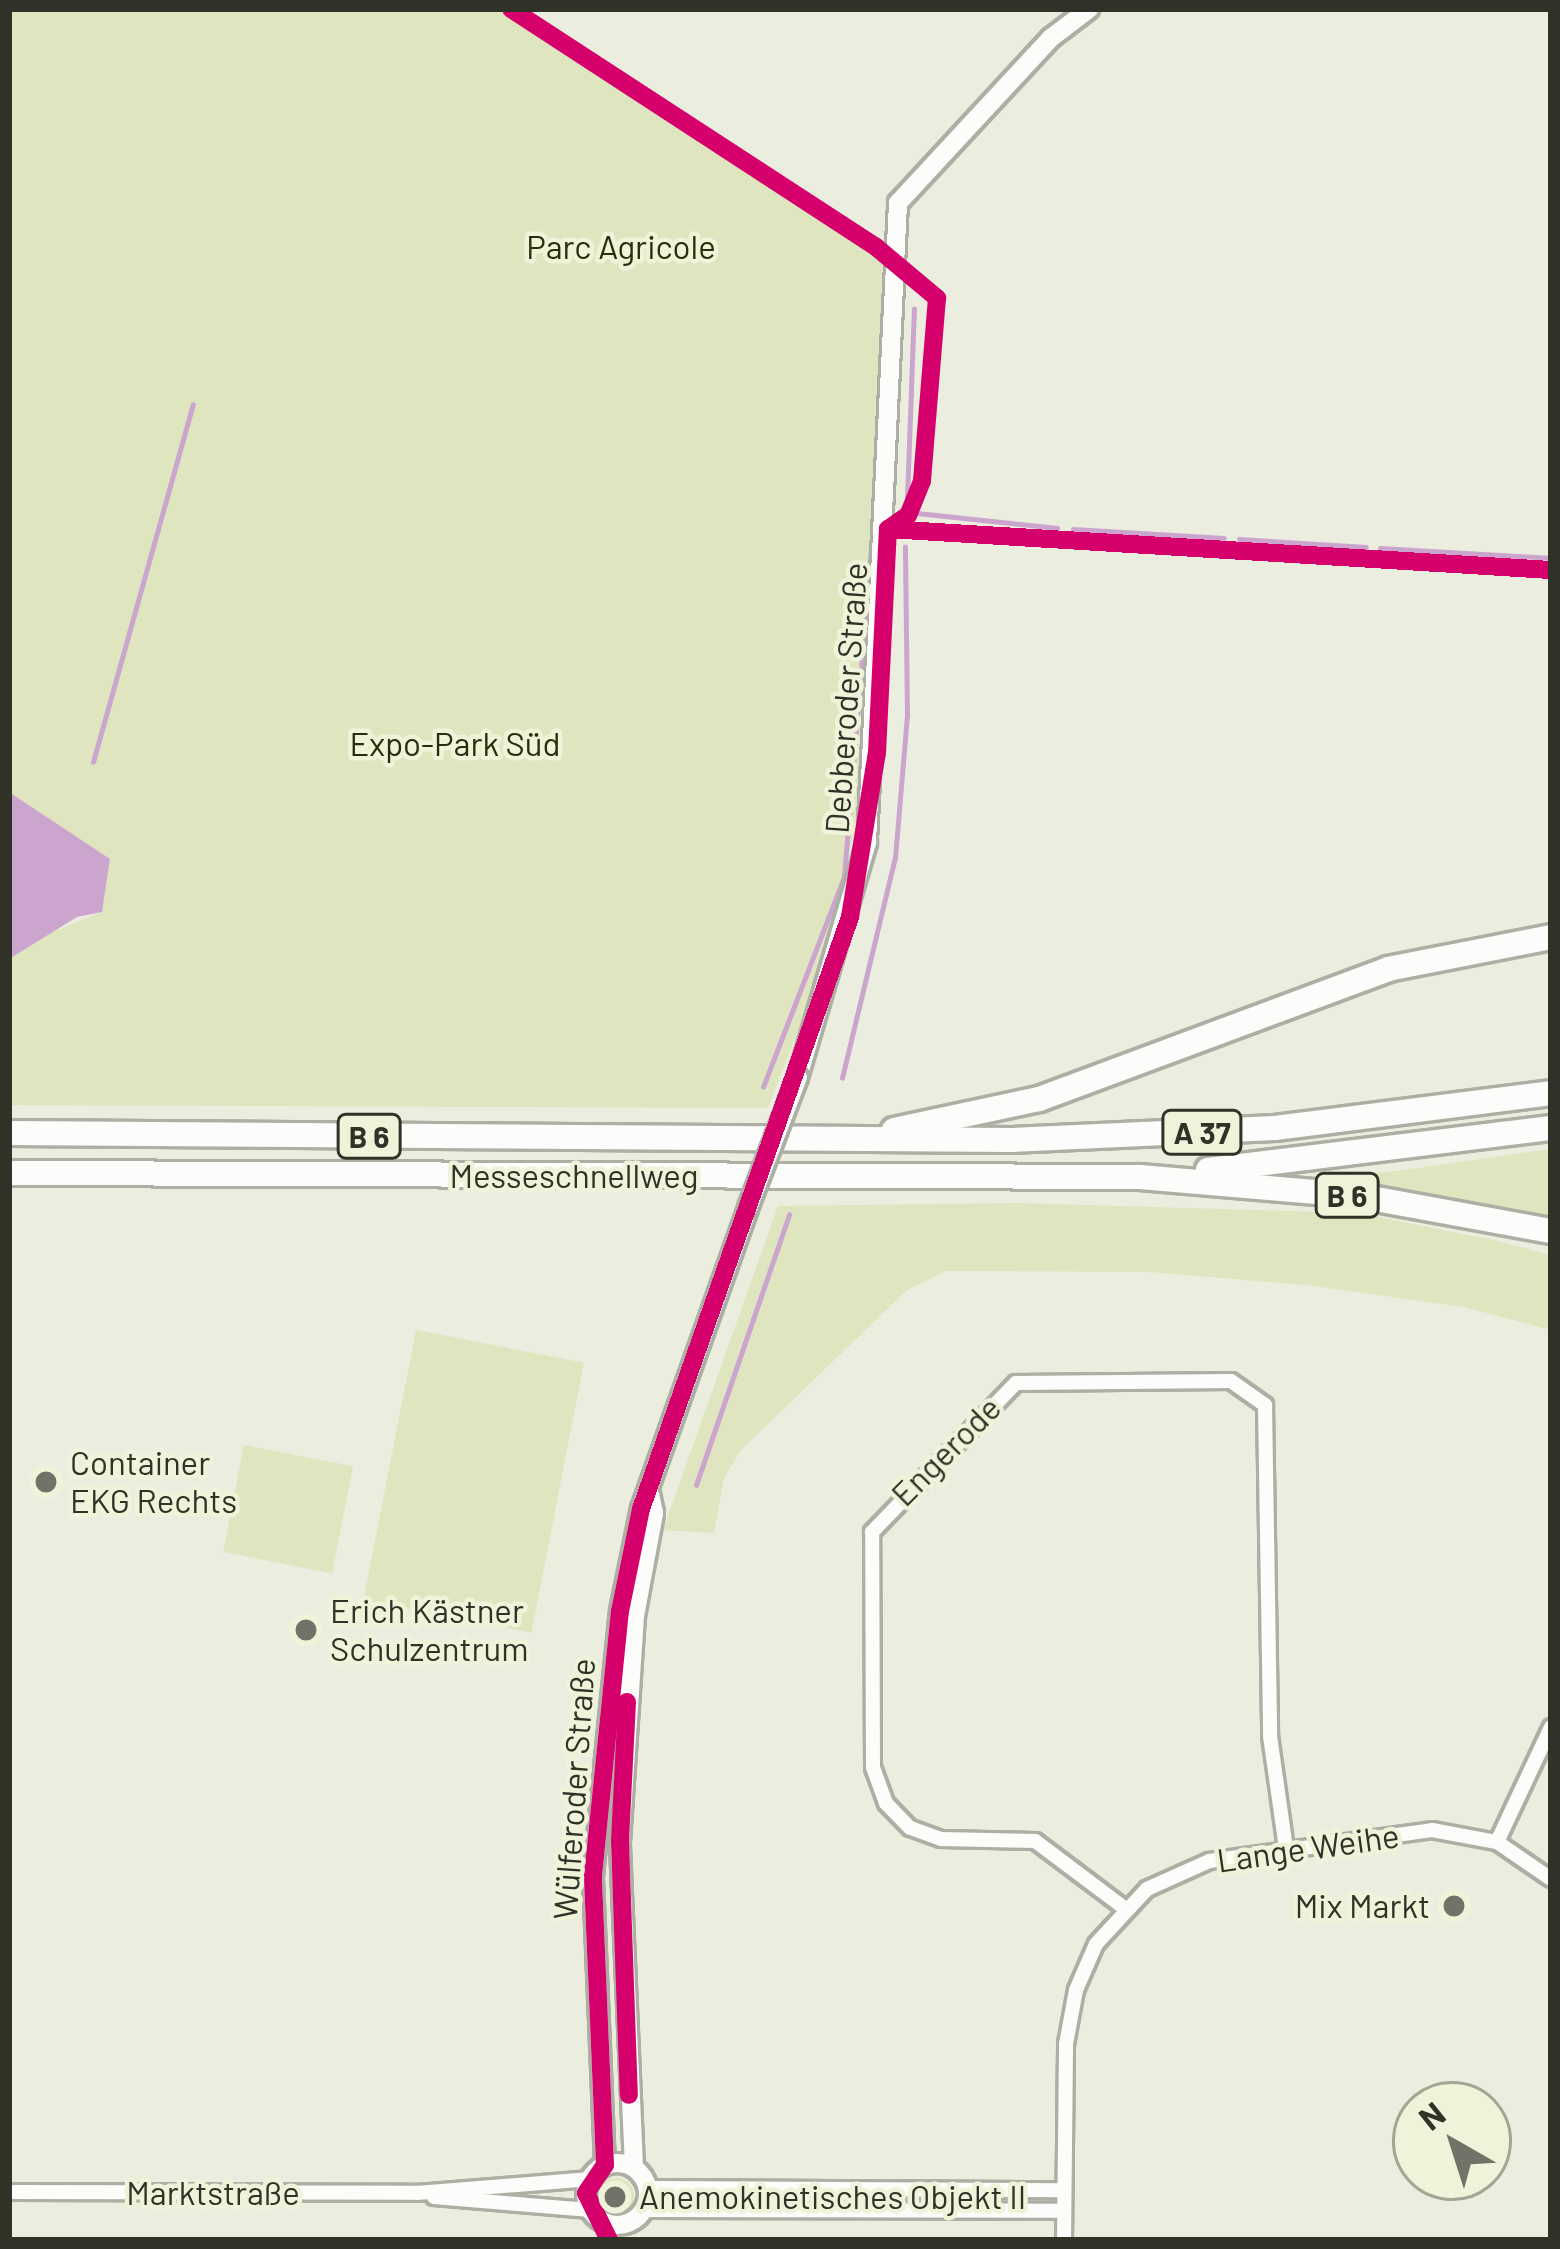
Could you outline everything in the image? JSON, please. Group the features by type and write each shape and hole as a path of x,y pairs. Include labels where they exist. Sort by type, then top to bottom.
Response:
{"highway":[{"name":"B 6","path":"850,1139 1039,1099 1388,968 1551,937"},
{"name":"A 37","path":"850,1139 1275,1128 1551,1093"},
{"name":"A 37","path":"1140,1177 1551,1128"},
{"name":"Messeschnellweg","path":"9,1133 850,1139"},
{"name":"Messeschnellweg","path":"9,1173 1140,1177"},
{"name":"B 6","path":"1140,1177 1360,1196 1551,1232"}],"street":[{"name":"Debberoder Straße","path":"798,1077 868,842 898,203 1051,38 1089,9"},
{"name":"Wülferoder Straße","path":"597,2172 592,1928 603,1736 635,1534 798,1077"},
{"name":"Engerode","path":"1123,1907 1035,1841 941,1839 910,1828 886,1803 873,1767 872,1532 1016,1383 1231,1382 1265,1405 1270,1736 1286,1848"},
{"name":"Wülferoder Straße","path":"634,2168 620,1842 624,1737 654,1513 650,1495"},
{"path":"1497,1842 1551,1727"},
{"path":"603,1736 624,1737"},
{"name":"Lange Weihe","path":"1064,2240 1070,2016 1088,1959 1123,1907 1179,1871 1286,1848 1432,1830 1497,1842 1551,1879"},
{"path":"648,2188 634,2168 597,2172 590,2210 608,2232 635,2224 1064,2211"},
{"name":"Marktstraße","path":"9,2192 417,2193 597,2172"},
{"path":"648,2188 1063,2190"},
{"path":"635,2224 648,2188"},
{"name":"Marktstraße","path":"417,2193 483,2207 590,2210"}],"green space":[{"name":"Expo-Park Süd","path":"9,9 511,9 883,253 862,791 829,951 768,1108 9,1105 9,959 27,942 102,912 110,860 9,792"},
{"path":"1551,1149 1551,1220 1331,1178 1404,1170"},
{"path":"1017,1203 1358,1213 1493,1240 1551,1255 1551,1330 1464,1307 1306,1285 1151,1272 946,1271 907,1290 741,1450 724,1478 714,1533 663,1530 778,1206"},
{"path":"416,1330 584,1363 531,1633 364,1600"},
{"path":"244,1445 353,1466 332,1573 223,1552"},
{"path":"616,2178 629,2183 634,2196 629,2209 616,2214 603,2209 598,2196 603,2183"}],"shaded area":[{"path":"9,792 110,859 102,912 77,917 9,959"}],"waterway":[{"path":"907,498 914,309"},
{"path":"93,762 193,405"},
{"path":"917,513 1057,528"},
{"path":"1073,529 1224,538"},
{"path":"1239,539 1366,547"},
{"path":"763,1087 844,877 871,546"},
{"path":"842,1078 895,858 907,716 905,547"},
{"path":"1380,548 1551,558"},
{"path":"696,1485 789,1215"}],"cycle path":[{"path":"511,9 876,247 937,298 922,481 908,515 888,529"},
{"path":"888,529 1551,570"},
{"path":"609,2240 586,2193 605,2165 593,1876 620,1611 641,1509 850,917 877,753 888,529"},
{"path":"627,1702 620,1842 629,2095"}],"place":[{"name":"Container EKG Rechts","path":"46,1482"},
{"name":"Erich Kästner Schulzentrum","path":"306,1630"},
{"name":"Mix Markt","path":"1454,1906"},
{"name":"Anemokinetisches Objekt II","path":"615,2197"}],"park label":[{"name":"Parc Agricole","path":"621,247"}]}
